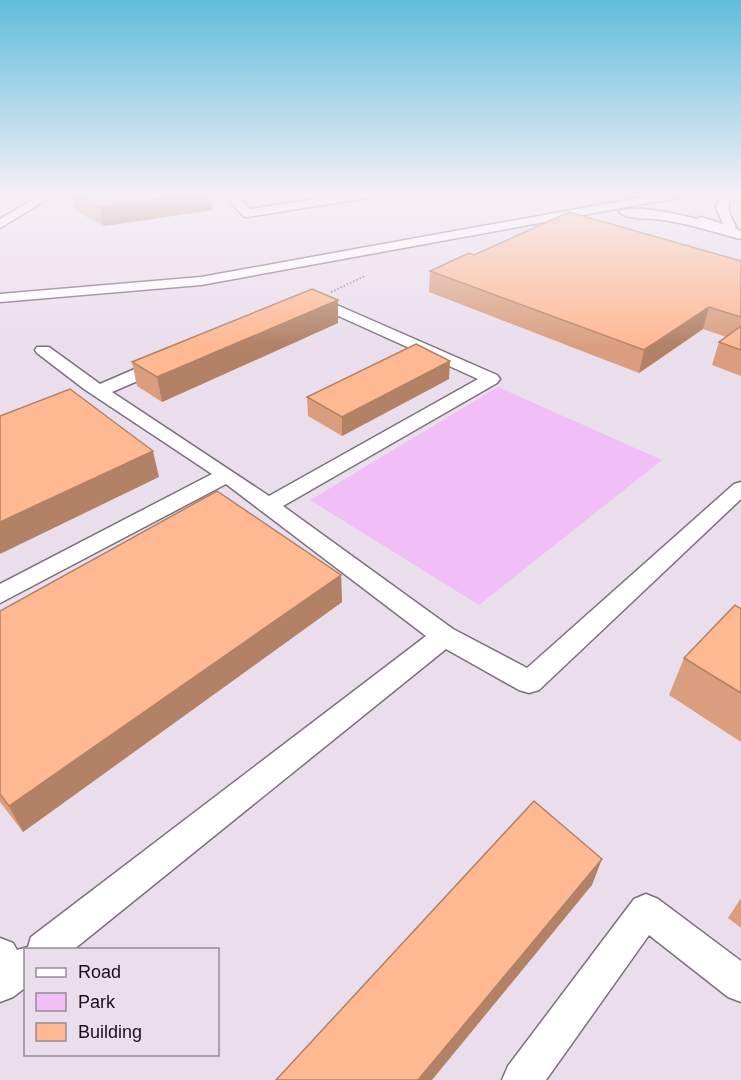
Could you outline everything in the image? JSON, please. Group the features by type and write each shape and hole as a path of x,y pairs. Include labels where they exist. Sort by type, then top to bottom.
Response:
{"street":[{"path":"0,298 201,281 394,245"},
{"path":"268,506 491,379 314,299 292,308"},
{"path":"43,350 86,389 227,475 444,636 530,682 741,488"},
{"path":"86,389 185,354"},
{"path":"0,594 227,475"},
{"path":"47,948 444,636"},
{"path":"522,1080 646,911 741,984"}],"path":[{"path":"325,295 366,276"}],"green space":[{"path":"498,387 662,460 479,605 310,500"}],"building":[{"path":"495,245 686,245 741,261 741,317 709,307 644,350 430,271 469,253 474,255"},
{"path":"312,289 338,300 157,377 132,362"},
{"path":"741,326 741,350 719,342"},
{"path":"416,344 450,361 342,417 307,397"},
{"path":"70,389 153,451 0,522 0,416"},
{"path":"217,491 341,575 9,806 0,794 0,611"},
{"path":"735,605 741,609 741,693 684,658"},
{"path":"534,801 602,859 418,1080 276,1080"}]}
